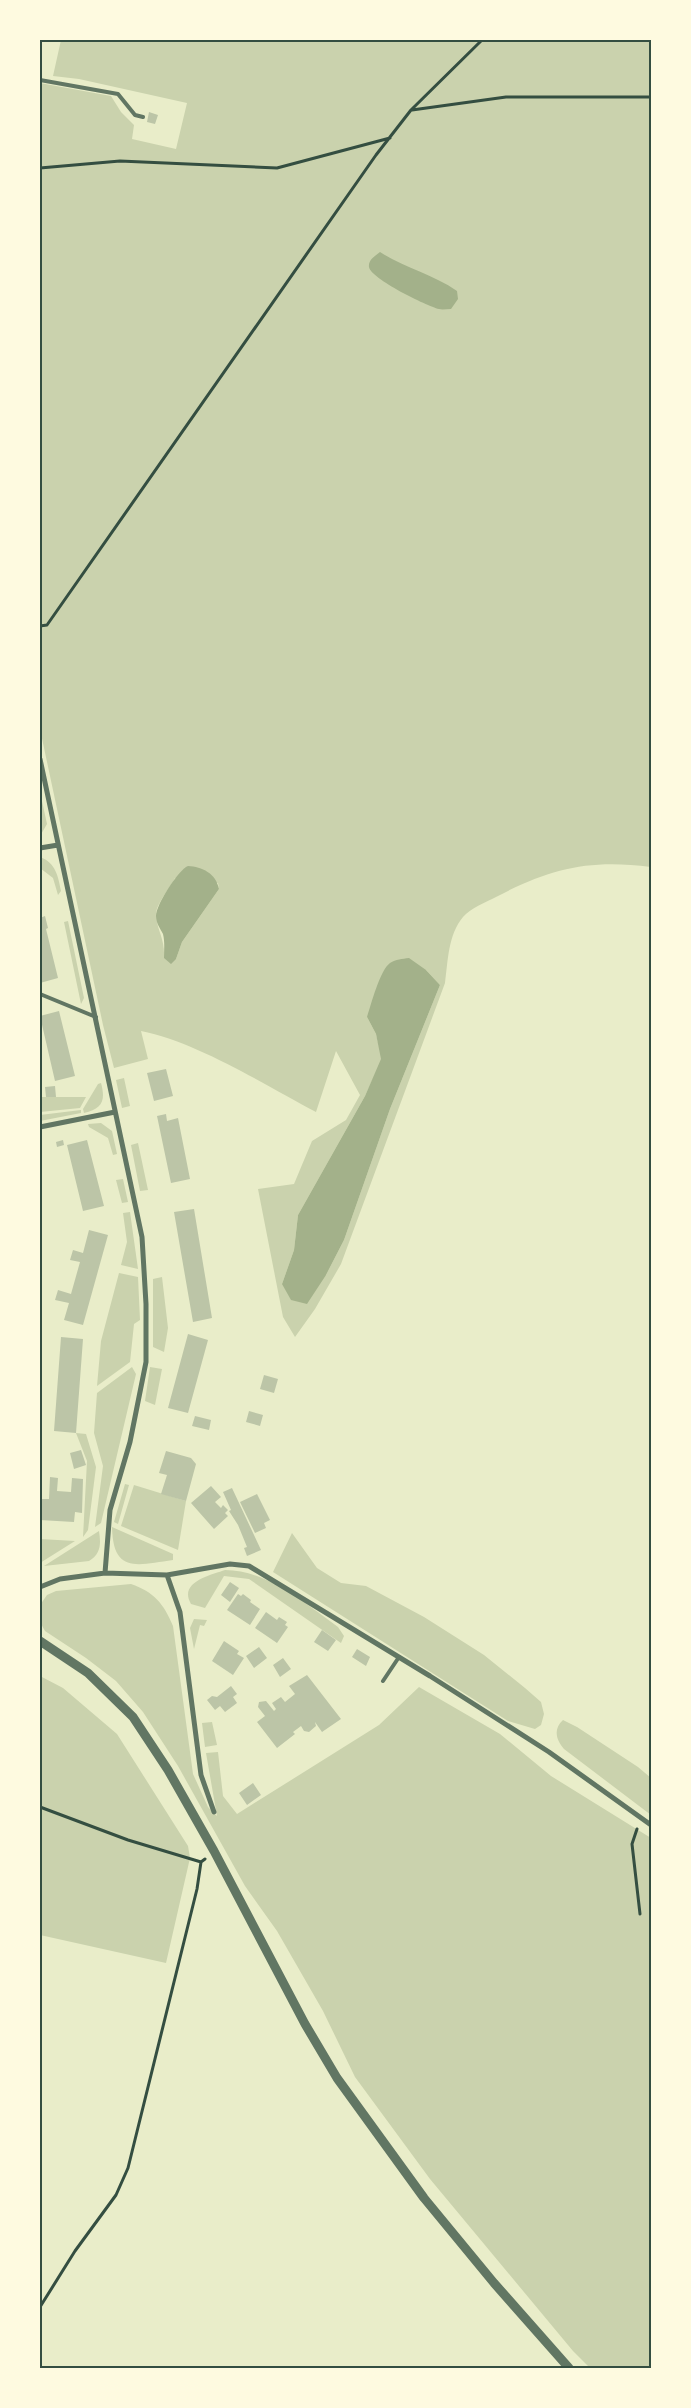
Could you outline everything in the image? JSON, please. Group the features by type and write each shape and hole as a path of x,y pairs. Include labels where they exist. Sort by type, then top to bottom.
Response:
{"street":[{"path":"40,759 142,1237 146,1304 146,1353 130,1442 110,1510 105,1574"},
{"path":"40,848 58,845"},
{"path":"40,1127 115,1112"},
{"path":"40,1587 60,1579 105,1574 168,1575 230,1564 249,1566 549,1752 651,1825"},
{"path":"168,1575 180,1612 201,1775 214,1812"},
{"path":"40,1641 88,1673 133,1717 168,1770 214,1851 305,2024 343,2086 424,2198 494,2283 569,2368"}],"lane":[{"path":"40,80 118,94 135,115 143,117"},
{"path":"40,994 96,1018"},
{"path":"383,1680 399,1658"}],"path":[{"path":"40,626 47,625 376,154 412,110 482,40"},
{"path":"412,110 506,97 651,97"},
{"path":"40,168 120,161 277,168 390,138"},
{"path":"40,1807 128,1840 201,1862"},
{"path":"640,1818 632,1844 640,1914"},
{"path":"40,2307 74,2251 116,2195 128,2168 197,1889 201,1862 214,1851"}],"shaded area":[{"path":"61,40 651,40 651,867 609,864 571,868 516,887 470,911 463,917 454,932 448,957 445,983 341,1264 315,1309 295,1337 283,1317 258,1189 294,1184 312,1141 346,1120 360,1095 336,1051 316,1112 208,1054 185,1044 141,1031 148,1059 114,1068 103,1025 40,729 40,83 111,96 121,112 134,125 132,139 176,149 187,103 79,79 53,76","holes":["175,878 218,883 219,889 182,942 176,959 164,958 156,916 160,902","426,970 440,985 390,1109 344,1240 326,1275 282,1284 294,1250 298,1215 365,1096 382,1059 376,1034 367,1017"]},
{"path":"380,252 448,285 457,291 458,299 451,309 440,309 412,298 389,285 372,272 369,267 371,260"},
{"path":"40,792 47,824 40,836"},
{"path":"40,857 53,866 61,891 58,895 53,878 40,868"},
{"path":"188,866 208,872 215,879 219,889 182,942 176,959 171,964 164,958 164,937 157,923 156,916 168,888"},
{"path":"68,921 84,998 81,1004 64,922"},
{"path":"409,958 426,970 440,985 390,1109 344,1240 326,1275 307,1304 291,1300 282,1284 294,1250 298,1215 365,1096 381,1059 376,1034 367,1017 376,988 386,967 390,963"},
{"path":"124,1078 130,1106 122,1108 116,1080"},
{"path":"101,1083 103,1099 101,1103 95,1109 84,1113 83,1109 98,1084"},
{"path":"40,1097 86,1097 80,1108 40,1112"},
{"path":"81,1110 81,1113 40,1121 40,1115"},
{"path":"101,1123 112,1131 117,1154 113,1155 108,1138 89,1127 88,1124"},
{"path":"138,1143 148,1190 140,1191 131,1145"},
{"path":"123,1179 128,1202 122,1203 116,1180"},
{"path":"130,1212 138,1269 121,1265 127,1242 123,1213"},
{"path":"119,1273 138,1277 140,1320 134,1324 130,1362 97,1386 101,1341"},
{"path":"162,1277 168,1328 164,1352 153,1347 153,1279"},
{"path":"132,1367 136,1374 101,1523 95,1527 103,1466 94,1433 97,1393"},
{"path":"150,1367 162,1369 155,1405 145,1401"},
{"path":"76,1433 86,1434 96,1467 88,1530 83,1537 87,1461"},
{"path":"125,1484 129,1485 118,1524 114,1522"},
{"path":"134,1485 186,1501 178,1550 121,1526"},
{"path":"112,1527 173,1554 173,1560 148,1564 129,1563 117,1553 113,1542"},
{"path":"99,1531 98,1552 89,1561 44,1566"},
{"path":"292,1533 317,1568 341,1583 366,1586 424,1617 484,1655 541,1702 544,1714 541,1725 535,1729 508,1721 273,1572"},
{"path":"40,1539 75,1541 40,1563"},
{"path":"225,1570 256,1576 285,1590 338,1627 344,1636 341,1643 249,1579 224,1576 205,1608 191,1604 188,1596 192,1585 205,1577"},
{"path":"131,1584 152,1595 162,1605 173,1626 193,1774 208,1807 217,1816 206,1753 218,1752 223,1796 237,1814 379,1725 419,1687 500,1734 551,1776 651,1838 651,2368 590,2368 573,2351 430,2179 355,2077 323,2011 277,1931 245,1886 178,1766 143,1712 116,1681 86,1658 45,1631 40,1622 40,1605 47,1595 56,1591"},
{"path":"194,1619 207,1620 204,1626 200,1625 194,1649 190,1628"},
{"path":"40,1676 63,1688 117,1734 188,1846 190,1858 166,1963 40,1935"},
{"path":"563,1720 577,1727 638,1767 651,1778 651,1815 564,1749 559,1742 557,1734 558,1727"},
{"path":"212,1722 217,1745 205,1747 202,1723"}],"building":[{"path":"149,112 158,115 155,124 147,122"},
{"path":"45,916 48,928 46,929 58,978 40,983 40,918"},
{"path":"59,1011 75,1076 55,1081 40,1016"},
{"path":"166,1069 173,1096 154,1101 147,1073"},
{"path":"55,1086 56,1097 46,1097 45,1087"},
{"path":"166,1114 167,1121 178,1118 190,1179 171,1183 157,1116"},
{"path":"63,1140 64,1145 57,1147 56,1142"},
{"path":"87,1140 104,1206 83,1211 67,1145"},
{"path":"194,1209 212,1318 193,1322 174,1212"},
{"path":"89,1230 108,1235 83,1325 64,1320 69,1303 55,1300 58,1290 71,1294 80,1262 70,1260 73,1250 83,1253"},
{"path":"188,1334 208,1340 188,1413 168,1408"},
{"path":"61,1337 83,1339 76,1433 54,1431"},
{"path":"264,1375 278,1379 274,1393 260,1389"},
{"path":"249,1411 263,1415 260,1426 246,1422"},
{"path":"195,1416 211,1420 209,1430 192,1426"},
{"path":"81,1450 86,1465 74,1469 70,1453"},
{"path":"166,1451 191,1458 196,1464 186,1501 161,1494 167,1475 159,1473"},
{"path":"50,1477 58,1478 57,1491 71,1492 72,1478 83,1479 82,1513 75,1512 74,1522 40,1520 40,1499 49,1499"},
{"path":"211,1486 221,1497 215,1502 221,1508 223,1505 228,1510 225,1513 228,1516 214,1529 191,1503"},
{"path":"232,1488 261,1550 247,1556 244,1548 247,1547 238,1525 229,1511 231,1510 223,1492"},
{"path":"257,1494 270,1520 264,1523 266,1528 255,1533 240,1502"},
{"path":"230,1582 239,1588 230,1602 221,1595"},
{"path":"238,1594 241,1596 243,1594 260,1609 250,1625 227,1610"},
{"path":"266,1612 277,1620 279,1617 287,1622 285,1625 288,1627 277,1643 255,1628"},
{"path":"322,1630 336,1640 328,1651 314,1642"},
{"path":"224,1641 239,1651 237,1654 244,1658 233,1675 212,1661"},
{"path":"259,1647 267,1658 254,1668 246,1656"},
{"path":"357,1649 370,1657 366,1666 352,1657"},
{"path":"283,1658 291,1669 280,1677 273,1665"},
{"path":"307,1675 341,1719 322,1732 315,1722 316,1726 309,1732 304,1731 301,1726 293,1732 295,1734 277,1748 257,1722 265,1716 258,1707 259,1702 266,1701 274,1711 276,1709 272,1703 281,1697 285,1702 295,1694 289,1686"},
{"path":"231,1686 237,1694 233,1697 237,1703 225,1712 220,1706 215,1710 207,1700 212,1696 217,1697"},
{"path":"253,1783 261,1795 247,1805 239,1793"}]}
